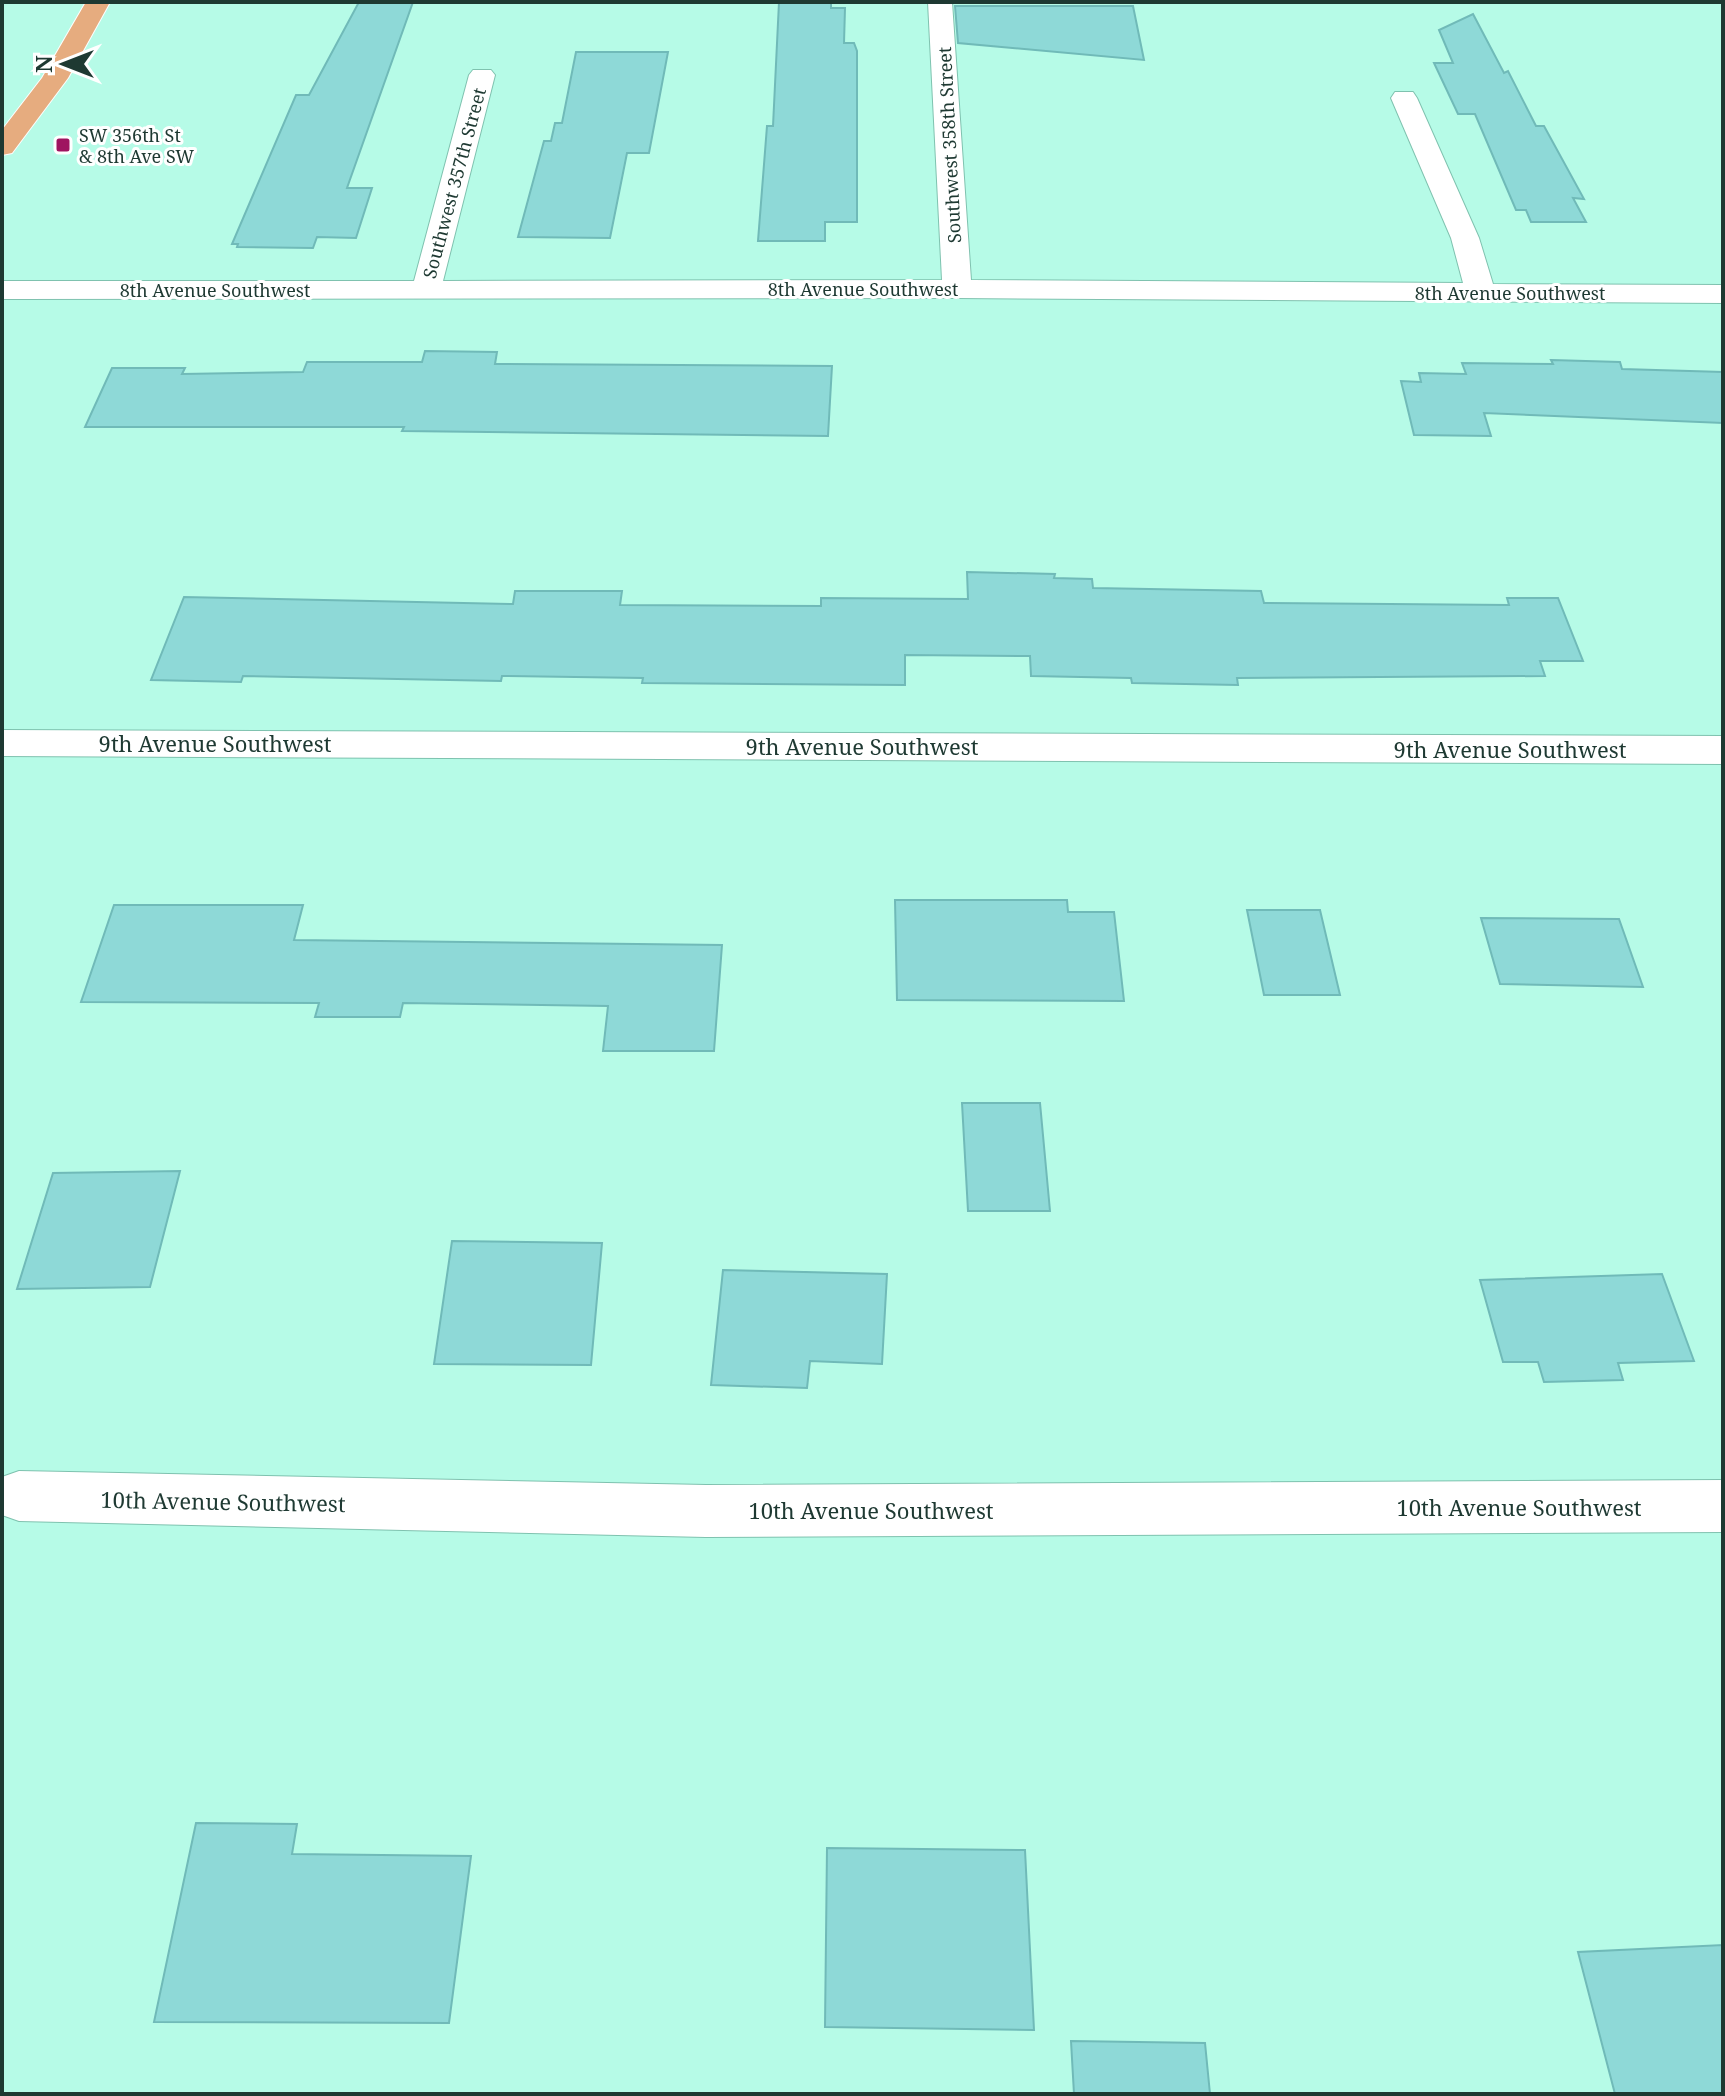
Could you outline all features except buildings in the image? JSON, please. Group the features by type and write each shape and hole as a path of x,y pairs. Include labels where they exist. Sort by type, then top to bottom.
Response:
{"main road":[{"path":"2,147 23,124 73,51 98,2"}],"street":[{"name":"Southwest 358th Street","path":"940,2 957,289"},
{"name":"Southwest 357th Street","path":"426,291 482,75"},
{"path":"1404,98 1465,238 1481,293"},
{"name":"8th Avenue Southwest","path":"2,290 957,289 1723,294"},
{"name":"9th Avenue Southwest","path":"2,743 1723,750"},
{"name":"10th Avenue Southwest","path":"19,1496 706,1511 1723,1506"}],"place":[{"name":"SW 356th St & 8th Ave SW","path":"63,145"}]}
